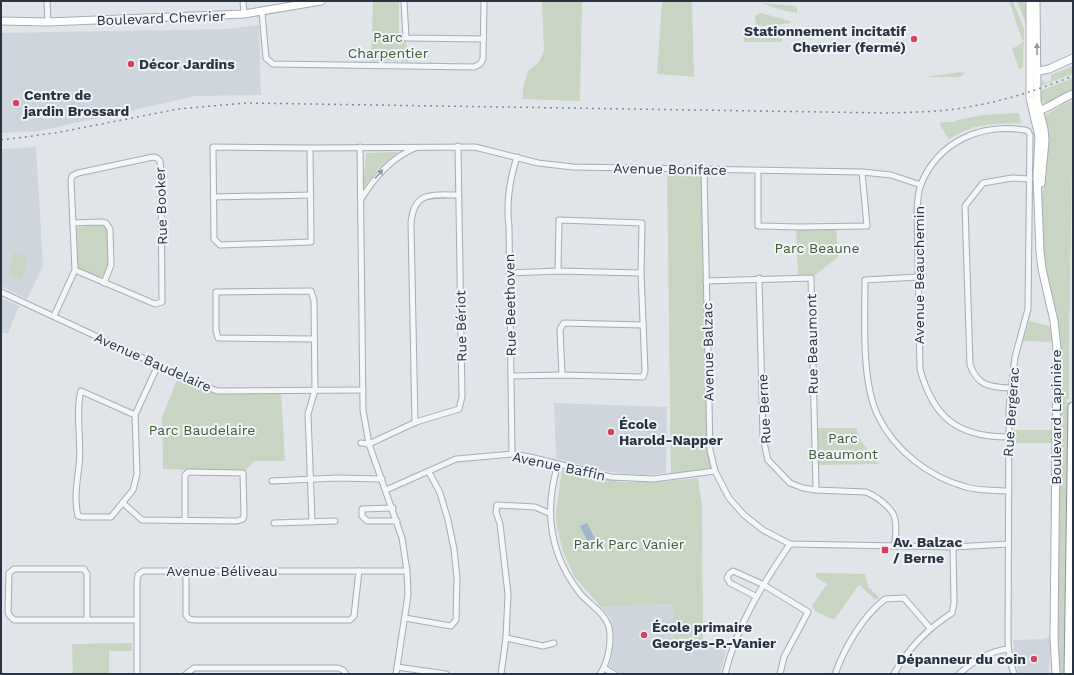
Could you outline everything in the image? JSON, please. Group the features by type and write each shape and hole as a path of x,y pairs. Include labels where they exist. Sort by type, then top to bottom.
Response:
{"highway":[{"path":"1069,674 1073,407"}],"main road":[{"name":"Boulevard Chevrier","path":"1,21 48,22 262,13 321,1"},
{"name":"Boulevard Lapinière","path":"1030,1 1034,72"},
{"name":"Boulevard Lapinière","path":"1036,1 1034,72 1030,98 1035,112 1038,134 1037,176 1039,197 1040,259 1054,321 1057,348 1054,638 1056,674"},
{"path":"1034,72 1049,69 1073,58"},
{"path":"1035,112 1073,94"},
{"name":"Boulevard Lapinière","path":"1051,674 1054,638"}],"street":[{"path":"47,1 48,22"},
{"path":"243,1 244,14"},
{"path":"404,1 406,38 483,39"},
{"path":"262,13 266,58 273,64 474,67 480,64 482,59 484,1"},
{"name":"Avenue Beauchemin","path":"1008,437 972,432 957,426 946,419 931,400 925,389 920,369 916,208 921,185 926,174 941,154 953,144 974,133 986,130 1025,130"},
{"name":"Rue Bergerac","path":"1014,674 1008,649 1008,437 1010,388 1016,352 1028,310 1030,135 1025,130"},
{"name":"Avenue Boniface","path":"361,200 378,174 390,163 406,152 419,146"},
{"name":"Avenue Boniface","path":"213,197 213,147 310,148 458,146 475,147 538,163 573,167 758,172 862,172 891,175 921,185"},
{"name":"Rue Bériot","path":"369,444 415,423 459,409 462,397 458,146"},
{"path":"360,147 363,410 369,444 393,508 402,538 407,571 408,595 396,674"},
{"path":"310,148 311,195 312,242 220,245 214,239 213,197 311,195"},
{"name":"Rue Booker","path":"54,316 75,270 72,176 78,173 153,157 157,158 160,161 161,174 164,293 162,302 155,304 75,270"},
{"name":"Rue Beethoven","path":"512,454 509,227 506,204 509,181 517,157"},
{"name":"Avenue Balzac","path":"704,170 710,450 715,471 729,498 744,515 763,530 790,544 953,547 1008,544"},
{"path":"758,172 758,226 799,227 867,226 862,172"},
{"path":"1010,388 981,383 974,376 970,365 965,206 983,183 1012,178 1030,179"},
{"path":"415,423 412,209 417,202 424,197 458,195"},
{"path":"511,376 562,375 643,377 645,371 641,273 642,223 559,220 558,271"},
{"path":"73,223 100,222 106,223 110,229 111,265 104,283"},
{"path":"509,273 558,271 641,273"},
{"path":"918,277 865,280 866,356 871,389 878,415 903,451 941,478 967,487 1008,491"},
{"name":"Rue Beaumont","path":"706,281 759,278 811,278 816,490"},
{"name":"Rue Berne","path":"759,278 763,438 768,460 790,483 803,488 866,492 874,495 892,512 895,519 895,545"},
{"path":"312,522 308,414 315,390 314,300 311,291 216,292 216,330 218,338 314,339"},
{"name":"Avenue Baudelaire","path":"1,292 158,366 217,391 363,390"},
{"path":"562,375 560,329 564,323 643,325"},
{"path":"135,415 81,391 78,400 80,417 79,466 76,477 78,516 112,517 133,490 137,474 135,415 158,366"},
{"path":"361,443 369,444"},
{"name":"Avenue Baffin","path":"386,490 456,459 512,454 612,477 653,479 715,471"},
{"path":"558,464 552,484 549,513 551,529 565,568 579,592 602,614 609,627 607,656 604,668 600,674"},
{"path":"123,503 142,520 236,521 242,519 244,515 242,473 188,472 185,475 185,520"},
{"path":"404,618 451,626 456,620 456,578 448,520 440,493 429,472"},
{"path":"272,481 337,478 382,479"},
{"path":"501,674 508,615 507,572 500,524 496,512 497,505 535,507 549,513"},
{"path":"393,508 362,509 362,516 367,521 397,522"},
{"path":"274,523 335,521"},
{"path":"725,674 732,650 747,611 762,584 790,544"},
{"path":"894,674 908,651 930,628 952,613 954,603 953,547"},
{"path":"87,620 87,574 84,569 16,569 8,573 8,613 12,619 87,620 137,620"},
{"path":"186,570 186,613 188,618 193,620 350,620 354,616 360,571"},
{"name":"Avenue Béliveau","path":"137,674 137,578 140,573 145,571 407,571"},
{"path":"755,596 730,583 727,578 729,574 733,571 762,584 808,612 784,657 780,674"},
{"path":"835,674 840,662 866,618 885,599 904,598 930,628"},
{"path":"506,638 543,646 554,643"},
{"path":"959,674 981,658 999,650 1008,649"},
{"path":"397,667 446,674"},
{"path":"186,674 194,668 338,668 343,670 346,674"},
{"path":"604,668 614,674"}],"shaded area":[{"name":"Décor Jardins","path":"259,25 261,95 196,96 40,131 1,133 1,33 226,29"},
{"path":"36,147 43,266 27,299 1,286 1,149"},
{"path":"1,298 19,306 8,333 1,333"},
{"name":"École Harold-Napper","path":"554,403 667,407 666,473 643,475 618,473 595,469 556,458"},
{"name":"École primaire Georges-P.-Vanier","path":"672,604 674,645 727,648 720,674 621,674 610,667 614,641 613,628 611,618 601,607"},
{"path":"1051,636 1049,674 1019,674 1015,659 1013,640 1044,639"}],"green space":[{"name":"Parc Charpentier","path":"373,1 399,1 399,33 403,35 407,46 408,62 401,61 401,58 399,58 398,61 371,61"},
{"path":"540,1 582,1 580,101 523,99 523,88 528,71 539,62 544,50 542,2"},
{"path":"662,1 692,1 694,77 657,74"},
{"path":"1009,1 1013,1 1024,29 1023,68 1019,69 1012,49 1023,42"},
{"path":"1017,1 1028,1 1027,27"},
{"path":"762,3 794,6 797,8 797,13 781,10"},
{"path":"761,13 790,21 791,23 763,26 756,25 755,16"},
{"path":"743,27 753,34 780,32 782,33 782,42 744,42"},
{"path":"1073,66 1073,74 1040,86 1043,78 1044,83 1051,81 1051,75"},
{"path":"962,72 965,73 960,77 923,77"},
{"path":"1073,78 1073,91 1047,104 1041,101 1040,91"},
{"path":"1073,101 1068,351 1069,399 1066,399 1066,402 1069,402 1064,674 1058,674 1061,353 1058,325 1045,266 1043,242 1042,197 1048,158 1048,142 1044,116 1064,104"},
{"path":"1019,113 1021,123 993,124 975,127 957,134 949,140 940,125 941,122 954,122 957,120 983,115"},
{"path":"398,152 378,169 363,188 366,153"},
{"path":"667,172 702,172 708,452 711,468 671,474"},
{"path":"102,225 108,229 109,256 107,269 99,278 78,268 77,227"},
{"name":"Parc Beaune","path":"796,227 836,227 838,257 815,275 798,276"},
{"path":"14,252 26,258 26,267 21,280 9,273"},
{"path":"1029,321 1049,326 1053,332 1054,342 1023,341"},
{"name":"Parc Baudelaire","path":"178,378 217,394 281,392 285,461 254,461 244,472 163,469 162,417"},
{"name":"Parc Beaumont","path":"818,428 856,428 861,441 879,464 819,465"},
{"path":"1013,430 1053,430 1053,443 1013,443"},
{"name":"Park Parc Vanier","path":"562,470 622,482 657,482 698,478 702,504 703,647 674,645 672,604 601,607 574,576 563,551 557,528 556,513"},
{"path":"816,573 865,574 868,587 879,597 876,600 859,585 834,620 815,611 812,606 827,584 815,577"},
{"path":"132,643 132,651 109,651 109,674 73,674 72,644"}],"water":[{"path":"587,523 595,539 588,542 580,526"}],"railway":[{"path":"1,140 55,133 178,109 246,103 887,113 930,111 962,108 999,101 1036,90 1073,76"}],"place":[{"name":"Stationnement incitatif Chevrier (fermé)","path":"914,39"},
{"name":"Décor Jardins","path":"131,64"},
{"name":"Centre de jardin Brossard","path":"16,103"},
{"name":"École Harold-Napper","path":"611,432"},
{"name":"Av. Balzac / Berne","path":"885,550"},
{"name":"École primaire Georges-P.-Vanier","path":"644,635"},
{"name":"Dépanneur du coin","path":"1034,659"}]}
